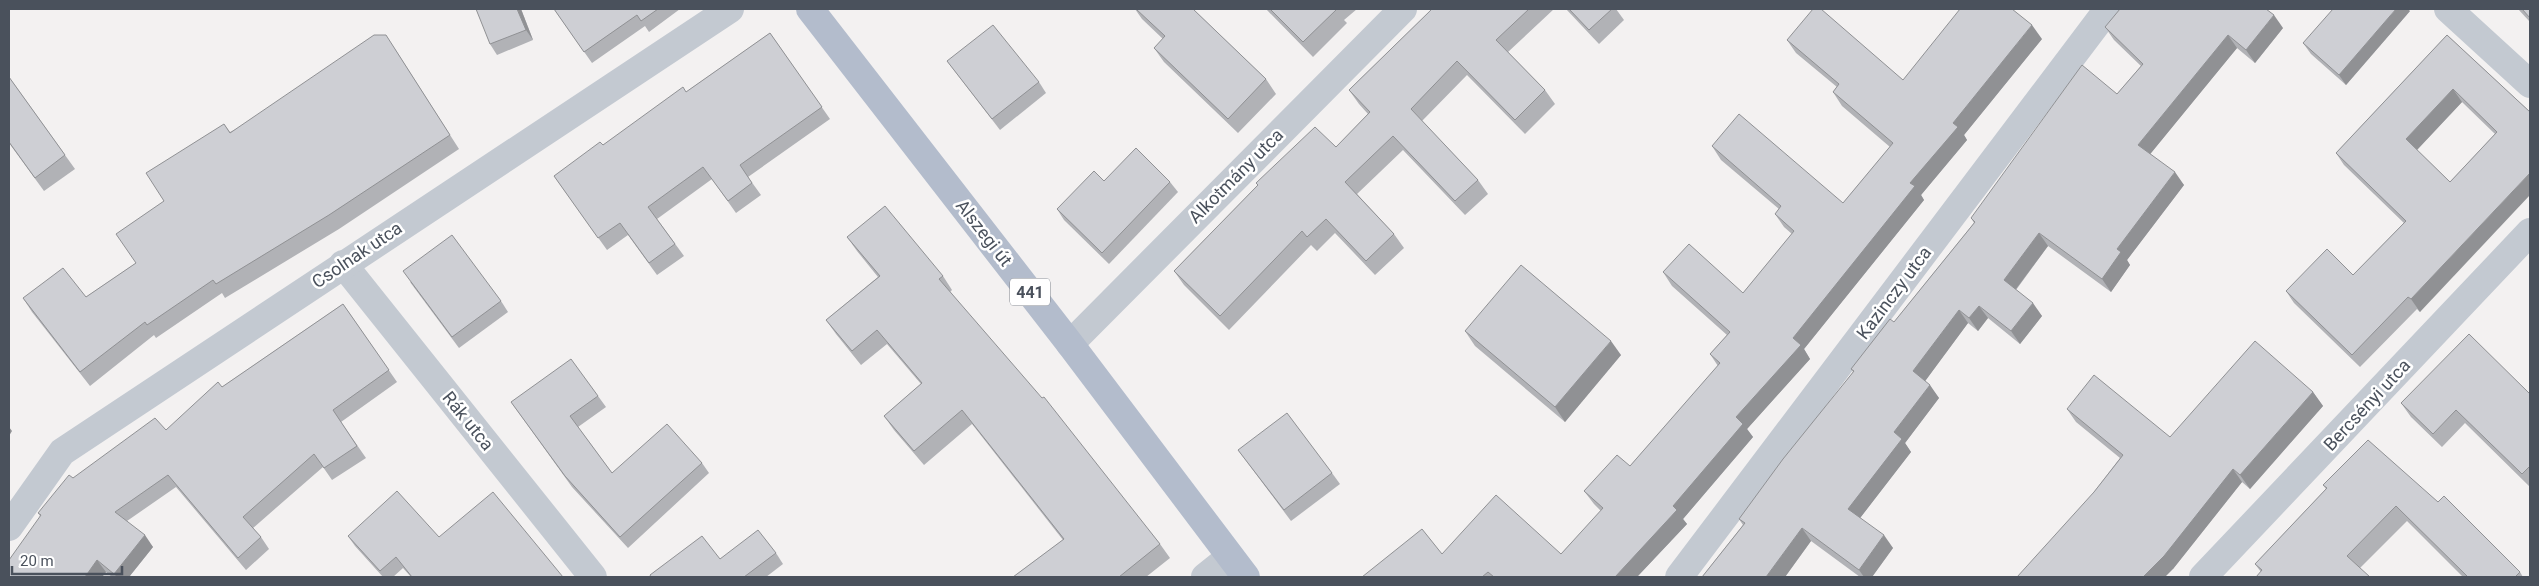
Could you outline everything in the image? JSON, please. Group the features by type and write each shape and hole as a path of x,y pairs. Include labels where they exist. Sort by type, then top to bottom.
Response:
{"main road":[{"name":"Alszegi út","path":"810,9 1070,344 1238,567"}],"street":[{"name":"Csolnak utca","path":"9,527 62,452 342,264 730,9"},
{"name":"Alkotmány utca","path":"1070,344 1403,9"},
{"name":"Kazinczy utca","path":"1680,577 2108,9"},
{"path":"2448,9 2530,84"},
{"name":"Bercsényi utca","path":"2203,577 2530,232"},
{"name":"Rák utca","path":"342,264 593,577"},
{"path":"1205,577 1238,567"}],"building":[{"path":"476,9 517,9 526,30 490,44"},
{"path":"554,9 658,9 641,21 637,15 584,52"},
{"path":"1136,9 1193,9 1266,79 1228,119 1154,48 1165,36"},
{"path":"1270,9 1337,9 1303,42"},
{"path":"1432,9 1529,9 1496,40 1545,90 1515,120 1457,61 1411,109 1478,180 1455,201 1393,136 1345,182 1394,234 1366,261 1326,219 1307,237 1302,231 1220,316 1174,271 1258,185 1256,183 1315,127 1336,147 1370,112 1349,90"},
{"path":"1569,9 1612,9 1589,30"},
{"path":"1813,9 1821,9 1903,80 1960,9 2012,9 2032,25 1953,123 1958,127 1910,183 1915,186 1793,338 1801,345 1736,417 1743,424 1673,506 1677,510 1615,577 1494,577 1488,572 1482,577 1362,577 1422,529 1442,554 1496,495 1561,554 1603,508 1584,491 1617,455 1630,466 1720,363 1710,354 1730,332 1663,272 1689,244 1743,293 1794,231 1775,214 1781,206 1712,146 1739,114 1843,203 1893,143 1833,92 1839,84 1787,40"},
{"path":"2120,9 2266,9 2274,15 2246,50 2228,35 2138,145 2175,172 2117,249 2121,252 2102,279 2039,233 2004,280 2033,303 2011,331 1979,306 1969,318 1959,310 1913,371 1930,385 1894,432 1902,439 1848,509 1884,535 1859,570 1802,528 1766,577 1702,577 1745,523 1739,519 1783,459 1854,371 1851,369 1890,319 1894,322 1975,222 1971,218 2082,65 2117,94 2143,64 2105,27"},
{"path":"2333,9 2396,9 2339,75 2303,43"},
{"path":"2522,9 2530,9 2530,18"},
{"path":"993,25 1039,82 992,119 947,61"},
{"path":"770,33 822,107 740,165 752,183 728,201 703,167 648,207 675,244 649,263 620,223 598,238 554,176 600,142 603,145 683,87 686,92"},
{"path":"374,35 386,35 450,135 329,215 216,284 213,280 147,325 145,322 80,372 23,298 63,268 86,297 136,263 116,234 164,201 146,173 224,124 230,133"},
{"path":"2447,35 2530,112 2530,173 2411,299 2408,297 2352,355 2286,291 2327,249 2353,275 2406,221 2336,153","holes":["2453,89 2497,132 2450,182 2406,139"]},
{"path":"9,77 65,155 35,178 9,142"},
{"path":"1136,148 1170,182 1102,253 1057,209 1094,171 1104,181"},
{"path":"885,206 943,276 939,279 1042,398 1044,397 1160,544 1119,577 1013,577 1064,539 962,410 914,451 884,416 922,383 877,330 852,351 826,320 880,276 847,237"},
{"path":"452,235 501,301 452,337 403,271"},
{"path":"1521,265 1611,341 1555,407 1465,331"},
{"path":"343,304 389,370 333,410 357,446 324,468 314,454 243,517 261,537 238,558 168,475 115,512 145,535 114,574 97,560 85,577 9,577 9,560 41,515 38,513 69,475 73,478 155,418 166,430 218,382 222,387"},
{"path":"2469,334 2530,394 2530,466 2522,474 2456,410 2433,434 2401,403"},
{"path":"2255,341 2313,392 2240,475 2233,469 2164,556 2143,577 2017,577 2094,492 2123,455 2067,409 2094,375 2170,437"},
{"path":"571,359 598,396 570,416 612,473 667,424 702,463 620,537 565,476 511,402"},
{"path":"1287,413 1332,473 1284,510 1238,450"},
{"path":"2368,440 2438,502 2444,496 2520,572 2515,577 2468,577 2396,506 2347,556 2370,577 2256,577 2262,570 2255,564 2327,488 2323,485"},
{"path":"397,491 439,537 493,492 563,577 412,577 396,557 380,571 348,536"},
{"path":"758,530 776,553 744,577 651,577 650,575 702,536 720,559"}]}
